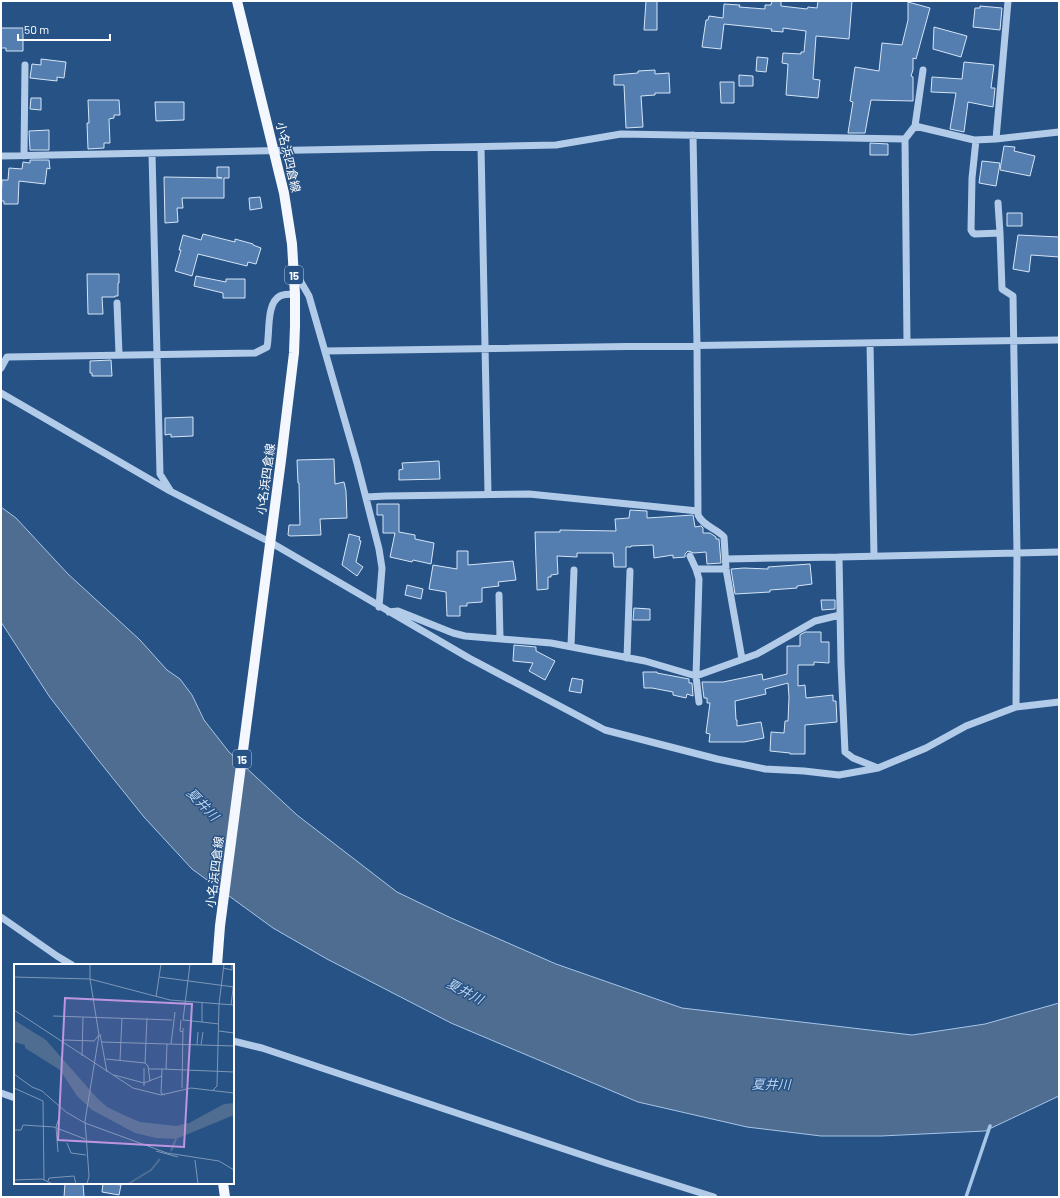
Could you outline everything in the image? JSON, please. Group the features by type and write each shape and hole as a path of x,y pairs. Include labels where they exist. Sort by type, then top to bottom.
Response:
{"main road":[{"name":"小名浜四倉線","path":"217,964 220,926 294,354 294,270 288,218 274,150 237,1"},
{"path":"223,1184 225,1197"}],"street":[{"path":"996,139 1008,1"},
{"path":"24,156 25,65"},
{"path":"907,342 905,139 915,126 923,70"},
{"path":"915,126 976,140 1059,132"},
{"path":"1,156 556,145 621,134 905,139"},
{"path":"693,136 697,346 698,515 701,521 724,538 726,569 742,659"},
{"path":"976,140 972,178 971,230 975,234 1000,233"},
{"path":"481,147 488,494"},
{"path":"152,154 160,474 170,491"},
{"path":"998,203 1002,288 1013,296 1017,553 1016,706"},
{"path":"294,270 309,296 366,497 379,549 382,568 379,607"},
{"path":"1,368 7,357 255,353 267,346 269,316 273,304 279,296 295,294"},
{"path":"117,303 119,354"},
{"path":"325,351 1059,340"},
{"path":"870,343 874,556"},
{"path":"1,393 170,491 270,542 379,607 469,658 606,730 717,760 765,769 804,770 839,775 878,768 926,748 966,726 1016,706 1059,702"},
{"path":"366,497 529,494 698,511"},
{"path":"726,559 1059,552"},
{"path":"690,556 696,569 698,579 696,676 699,702"},
{"path":"839,557 845,752 852,758 878,768"},
{"path":"696,569 726,569"},
{"path":"571,646 574,570"},
{"path":"627,658 630,572"},
{"path":"499,595 500,638"},
{"path":"389,612 398,611 453,633 465,636 500,638 571,646 645,661 696,676 757,654 815,621 840,614"},
{"path":"1,917 70,964"},
{"path":"234,1041 262,1048 606,1163 714,1197"},
{"path":"1,1094 14,1098"}],"water":[{"name":"夏井川","path":"1,507 16,518 68,574 140,640 167,670 180,679 192,695 204,720 229,752 297,815 397,892 451,918 556,964 682,1008 912,1035 985,1024 1059,1003 1059,1096 985,1131 881,1136 821,1136 747,1127 638,1102 451,1023 327,959 273,928 192,869 144,817 49,696 1,622"}],"building":[{"path":"646,1 657,1 657,30 644,30"},
{"path":"772,1 781,1 781,6 807,9 808,7 817,8 818,1 852,1 849,39 816,36 813,79 820,80 818,98 786,95 788,64 782,63 783,53 801,54 801,52 804,52 806,31 783,28 783,32 771,31 772,29 724,24 721,49 702,47 706,20 708,20 709,16 723,18 724,4 765,9 765,5 771,5"},
{"path":"908,2 930,8 916,59 913,58 913,70 911,76 913,77 913,101 871,100 865,133 848,133 853,102 850,101 855,67 879,71 882,43 902,45 908,20"},
{"path":"980,6 1002,8 1000,30 973,27 975,8 980,8"},
{"path":"934,27 967,36 961,57 933,49"},
{"path":"1,28 23,28 23,51 6,51 6,48 1,48"},
{"path":"757,57 768,58 766,72 756,71"},
{"path":"41,59 66,62 64,78 57,77 57,81 30,78 32,64 41,65"},
{"path":"964,62 994,65 991,88 995,88 993,107 968,102 964,132 950,129 956,93 931,92 932,77 962,79"},
{"path":"655,70 655,74 669,73 670,93 655,93 655,95 641,96 643,127 626,128 624,85 614,85 614,75"},
{"path":"739,75 753,76 753,86 739,86"},
{"path":"720,82 734,82 734,103 721,103"},
{"path":"31,98 41,98 41,110 30,109"},
{"path":"88,100 119,100 120,115 114,115 114,118 109,119 110,143 104,143 104,148 88,149"},
{"path":"155,102 184,102 184,120 156,121"},
{"path":"49,130 49,150 30,150 29,131"},
{"path":"870,143 888,144 888,155 870,155"},
{"path":"1004,146 1015,147 1014,151 1035,156 1030,176 1000,170"},
{"path":"30,160 49,160 50,169 47,168 45,184 19,181 18,204 4,204 4,201 1,201 2,180 8,180 9,168 22,169 23,162 30,163"},
{"path":"982,161 1000,163 996,186 979,183"},
{"path":"217,167 229,167 229,178 224,178 224,198 182,198 183,208 177,208 178,222 165,223 164,177 222,178 217,177"},
{"path":"260,197 262,208 250,210 249,198"},
{"path":"1007,213 1022,213 1022,226 1007,226"},
{"path":"203,234 235,242 235,239 261,248 256,264 248,262 247,266 198,254 192,276 175,271 181,250 179,250 183,235 201,240"},
{"path":"1018,235 1059,237 1059,257 1031,255 1029,272 1013,269"},
{"path":"87,274 119,274 118,296 102,297 103,314 88,314"},
{"path":"196,276 226,282 226,279 245,279 245,298 223,298 223,293 194,286"},
{"path":"111,360 112,376 92,376 92,373 90,373 90,361"},
{"path":"193,417 193,436 171,437 171,434 165,435 165,418"},
{"path":"334,459 335,484 344,482 346,491 347,518 320,519 321,535 288,535 289,525 300,525 297,460"},
{"path":"439,461 440,479 399,480 399,470 403,469 402,463"},
{"path":"377,504 399,504 399,532 415,535 415,539 434,543 431,564 413,560 412,562 390,557 395,533 383,533 383,515 377,515"},
{"path":"630,510 647,511 647,518 693,515 695,527 701,526 703,528 703,533 710,533 716,537 716,539 719,539 721,563 707,564 706,552 694,553 688,551 685,554 685,557 673,558 673,555 654,558 653,545 626,547 626,567 614,567 613,553 577,553 577,557 557,556 558,574 548,577 548,589 537,590 535,532 560,532 560,530 616,531 615,519 629,518"},
{"path":"349,534 360,537 359,540 361,541 356,562 363,567 357,576 342,565"},
{"path":"457,551 468,551 468,565 513,561 516,580 498,582 499,586 482,588 482,602 467,603 467,606 460,606 460,616 447,616 446,592 429,589 433,565 457,569"},
{"path":"810,564 812,584 797,586 797,588 770,590 770,592 735,594 731,569 768,569 768,567"},
{"path":"407,585 423,589 421,599 405,595"},
{"path":"821,600 835,600 835,609 822,610"},
{"path":"634,608 650,609 650,620 633,620"},
{"path":"805,632 821,632 821,642 829,642 829,663 814,662 814,665 798,665 798,686 805,685 806,698 833,695 833,701 836,701 837,722 805,725 805,754 790,754 770,751 771,732 784,733 785,721 788,721 788,683 765,689 766,694 735,701 737,726 761,722 764,738 744,742 709,742 710,734 706,733 710,703 707,703 707,698 704,698 702,682 723,682 762,674 763,680 787,674 787,646 800,646 800,635"},
{"path":"514,645 536,647 536,651 555,661 545,680 529,671 533,663 513,661"},
{"path":"643,672 657,672 689,679 689,683 692,683 693,696 687,694 686,698 673,695 673,692 644,688"},
{"path":"572,678 583,680 581,693 569,691"},
{"path":"65,1184 83,1184 84,1197 64,1197"},
{"path":"103,1184 121,1185 119,1195 102,1192"}],"waterway":[{"path":"966,1197 990,1126"}]}
